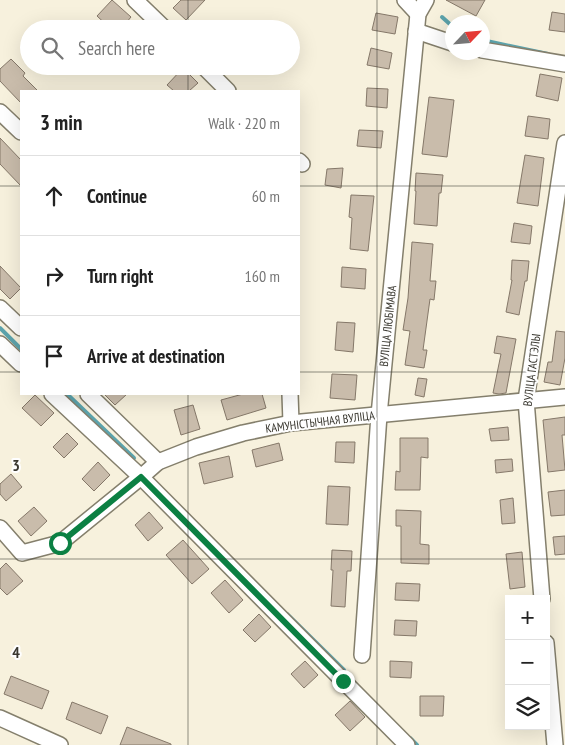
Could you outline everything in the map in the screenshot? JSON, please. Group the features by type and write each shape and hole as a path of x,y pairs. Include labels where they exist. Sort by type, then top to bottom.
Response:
{"street":[{"path":"135,0 156,20"},
{"path":"405,0 418,14"},
{"name":"ВУЛІЦА ЛЮБІМАВА","path":"362,655 379,415 416,31 418,14 426,0"},
{"path":"416,31 445,41"},
{"path":"490,51 565,64"},
{"path":"212,75 227,90"},
{"path":"0,112 20,131"},
{"name":"ВУЛІЦА ГАСТЭЛЫ","path":"542,595 526,400 565,143"},
{"path":"0,308 20,327"},
{"path":"0,344 20,363"},
{"path":"53,395 141,477 407,745"},
{"path":"89,395 158,462"},
{"path":"290,395 291,424"},
{"name":"КАМУНІСТЫЧНАЯ ВУЛІЦА","path":"0,528 22,553 60,543 158,462 234,435 291,424 565,397"},
{"path":"550,685 555,745"},
{"path":"0,718 60,745"}],"building":[{"path":"112,0 131,17 128,20 101,20 97,16"},
{"path":"181,0 205,0 186,20 173,8"},
{"path":"446,0 485,0 477,15"},
{"path":"552,12 565,14 565,32 549,30"},
{"path":"376,13 398,17 395,34 372,30"},
{"path":"371,48 392,53 389,69 367,65"},
{"path":"11,59 20,68 20,75 24,75 37,90 20,90 20,102 0,81 0,69"},
{"path":"540,74 562,78 558,101 536,96"},
{"path":"176,75 190,75 198,83 190,90 173,90 167,85"},
{"path":"367,88 388,89 387,108 366,106"},
{"path":"429,97 454,100 447,157 422,154"},
{"path":"528,116 550,119 548,139 525,136"},
{"path":"359,130 383,131 381,148 357,146"},
{"path":"0,138 20,159 20,185 0,164"},
{"path":"525,155 544,158 538,206 517,203"},
{"path":"343,168 341,188 325,185 327,169"},
{"path":"416,173 443,175 441,193 439,193 437,226 414,224"},
{"path":"351,195 374,196 368,251 350,249 352,218 349,217"},
{"path":"514,223 532,226 530,244 511,242"},
{"path":"412,242 433,244 430,281 436,281 434,300 430,299 423,350 427,350 424,368 405,365 410,331 403,330 408,298"},
{"path":"512,260 529,261 527,281 525,281 519,315 506,312 512,280"},
{"path":"0,266 20,289 10,299 0,289"},
{"path":"342,267 366,269 365,289 341,287"},
{"path":"337,322 355,323 353,352 335,350"},
{"path":"556,331 565,332 565,358 560,385 544,382 548,362 552,362"},
{"path":"497,336 516,339 506,393 499,394 493,393 501,354 494,353"},
{"path":"332,374 357,375 355,400 330,398"},
{"path":"418,378 427,379 424,397 415,395"},
{"path":"35,395 54,413 41,426 22,408"},
{"path":"105,395 126,395 115,405"},
{"path":"239,395 262,395 266,408 227,420 221,400"},
{"path":"193,405 200,429 181,435 174,410"},
{"path":"565,417 565,435 562,435 565,470 548,472 543,420"},
{"path":"508,427 509,440 491,441 489,429"},
{"path":"67,433 78,444 64,458 53,447"},
{"path":"400,438 428,438 428,458 421,457 420,490 395,490 396,471 400,472"},
{"path":"336,442 355,442 354,463 335,462"},
{"path":"279,443 283,460 256,467 252,450"},
{"path":"229,456 233,477 204,484 199,463"},
{"path":"512,459 513,471 496,473 495,460"},
{"path":"98,462 110,475 94,491 82,479"},
{"path":"11,474 22,487 6,501 0,494 0,484"},
{"path":"328,486 350,487 348,525 326,524"},
{"path":"565,490 565,515 551,516 548,492"},
{"path":"513,498 515,523 502,524 500,500"},
{"path":"34,507 47,521 31,536 18,521"},
{"path":"396,510 421,511 420,544 429,545 429,564 401,563 401,526 396,526"},
{"path":"149,512 163,528 148,541 135,525"},
{"path":"565,536 565,554 555,555 553,537"},
{"path":"183,540 209,569 192,584 166,555"},
{"path":"332,550 352,551 351,571 347,571 345,607 331,606"},
{"path":"522,552 525,587 510,589 506,554"},
{"path":"6,563 23,581 7,595 0,588 0,569"},
{"path":"225,580 243,600 229,613 211,593"},
{"path":"396,583 420,584 419,601 395,600"},
{"path":"259,614 271,627 255,642 243,630"},
{"path":"395,620 417,621 416,636 394,635"},
{"path":"305,661 318,675 304,688 291,674"},
{"path":"390,661 412,662 411,678 390,677"},
{"path":"11,676 49,691 42,709 4,694"},
{"path":"420,696 444,696 443,716 420,716"},
{"path":"350,701 365,717 350,731 335,715"},
{"path":"72,702 108,716 101,734 66,719"},
{"path":"127,727 171,744 171,745 120,745"}],"waterway":[{"path":"442,17 445,20"},
{"path":"490,42 548,54"},
{"path":"0,328 20,348"},
{"path":"68,395 134,458"},
{"path":"287,614 344,670"},
{"path":"410,738 417,745"}],"route":[{"path":"60,543 141,477 343,681"}]}
